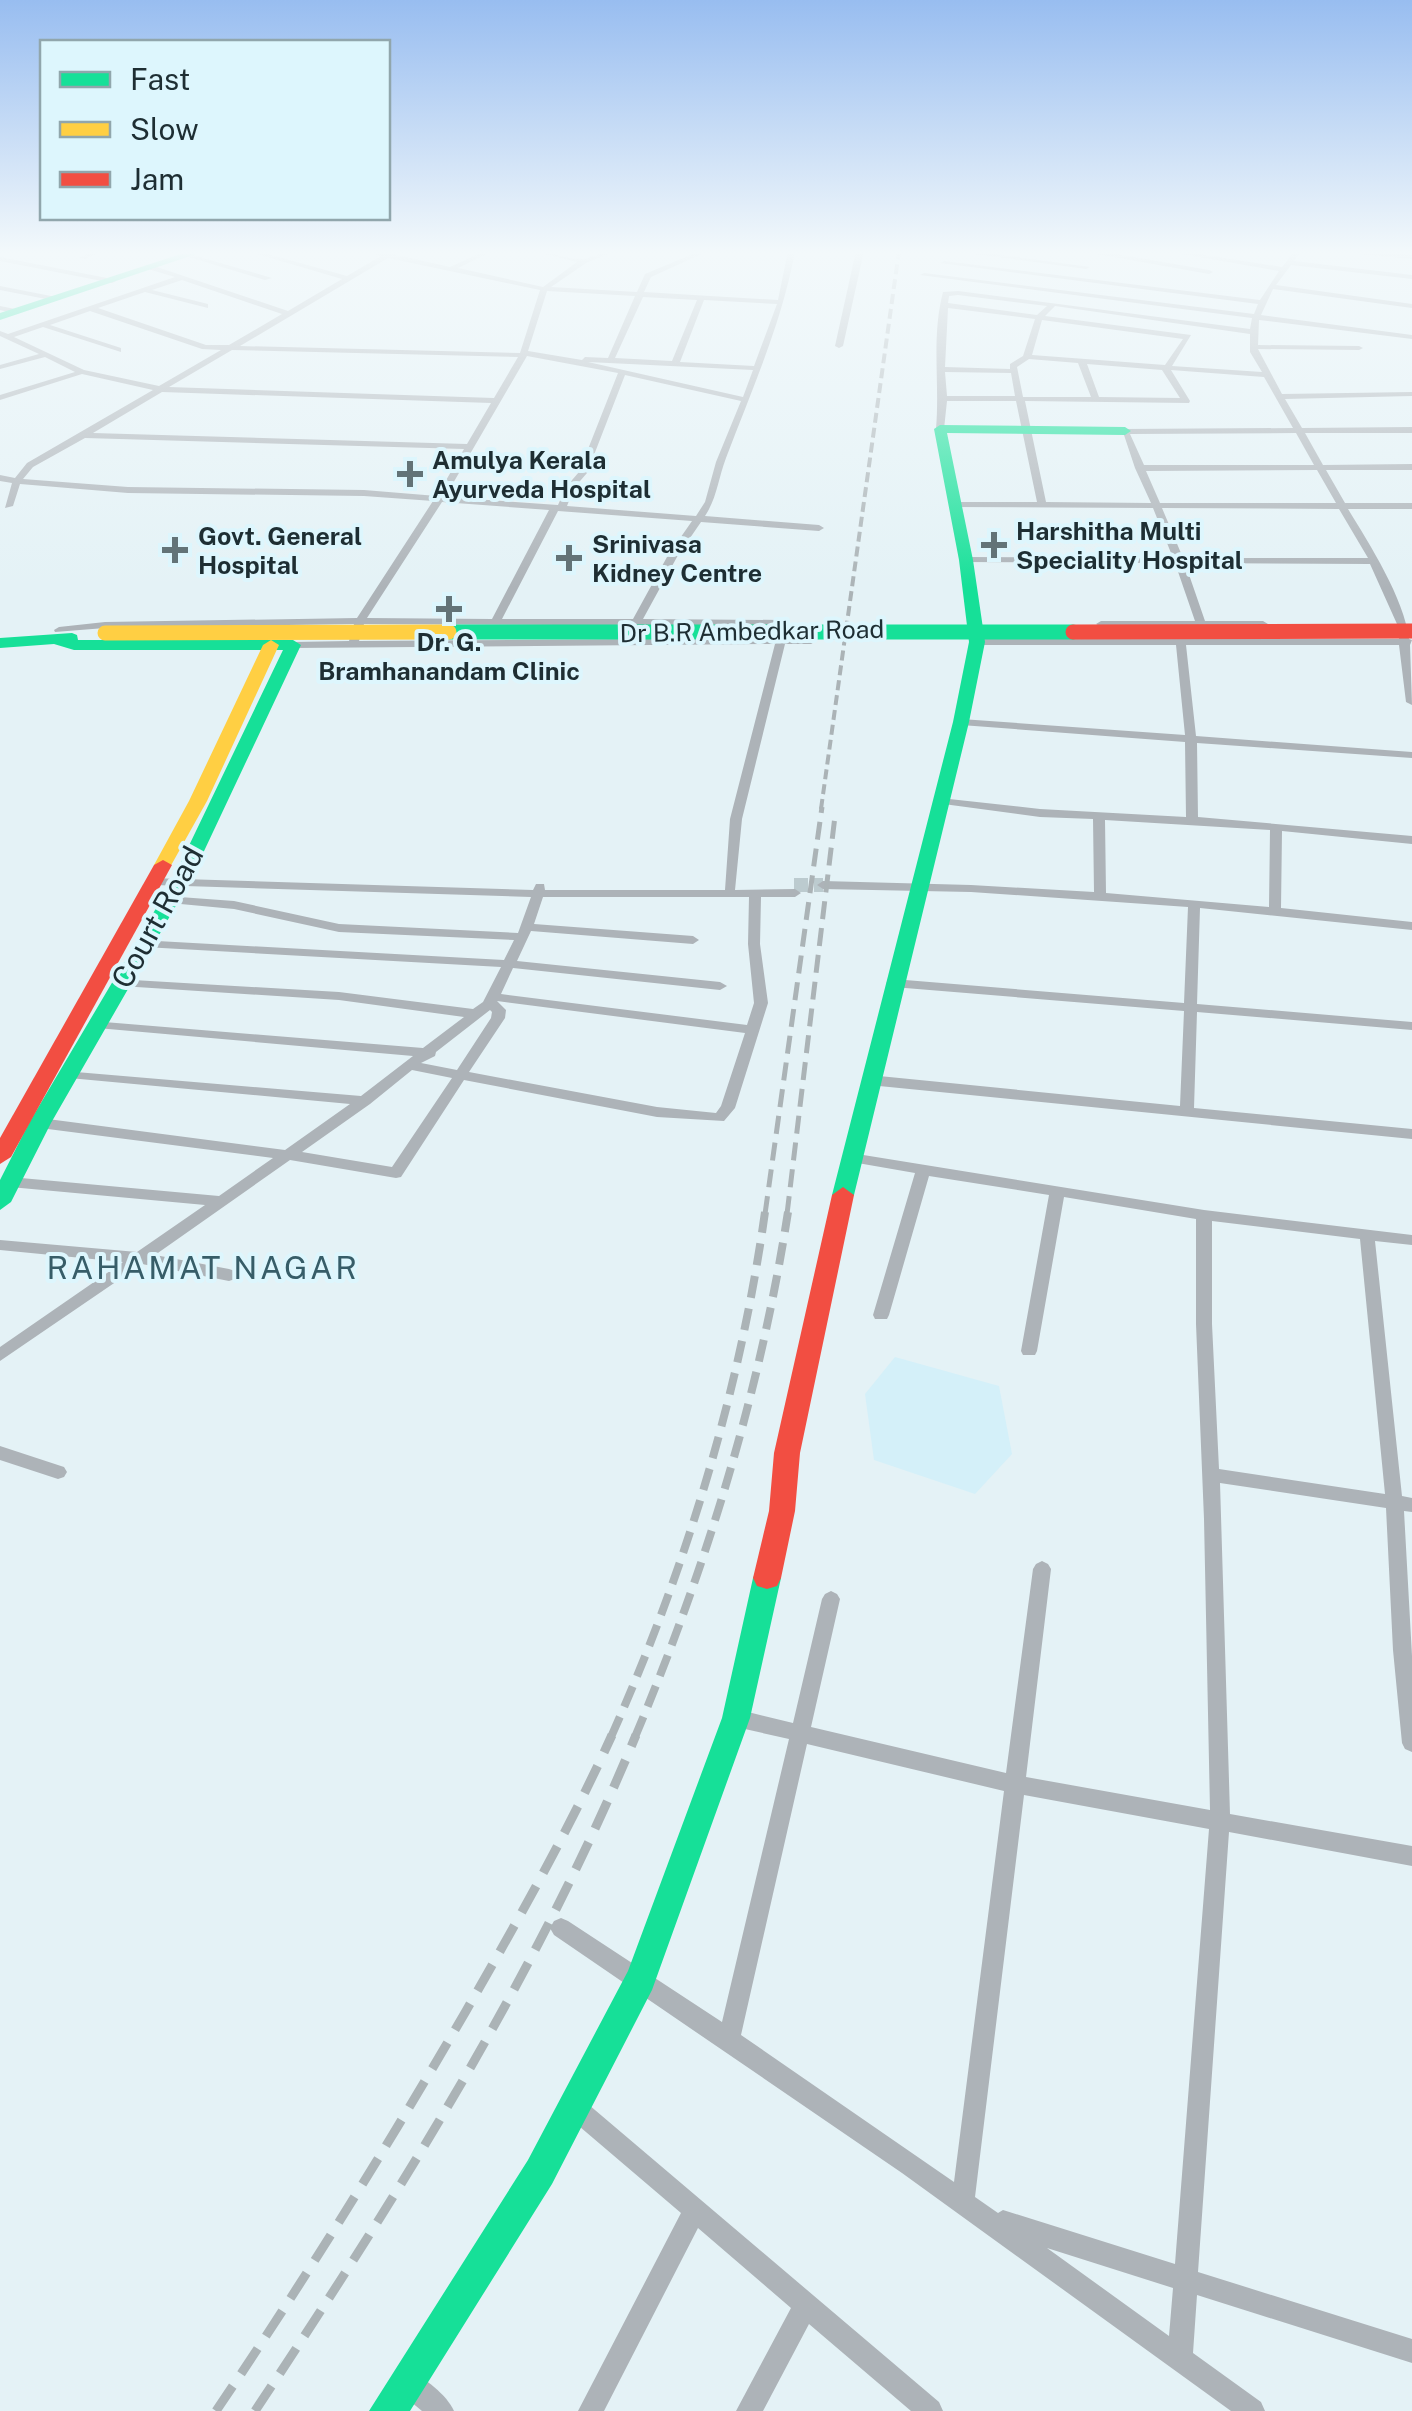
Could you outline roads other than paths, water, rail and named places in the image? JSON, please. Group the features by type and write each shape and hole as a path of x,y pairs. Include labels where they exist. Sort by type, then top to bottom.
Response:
{"street":[{"path":"64,364 82,372 160,389 497,401"},
{"path":"8,506 17,481 30,466 202,364"},
{"path":"352,644 360,621 440,498 518,364"},
{"path":"584,364 746,400"},
{"path":"696,364 756,368"},
{"path":"636,622 672,557 710,502 720,462 758,364"},
{"path":"388,2411 540,2172 640,1979 736,1718 782,1511 787,1453 816,1310 893,982 961,722 976,633 940,429 940,364"},
{"path":"1015,364 1018,400 1042,506"},
{"path":"1083,364 1096,401"},
{"path":"1103,364 1267,375"},
{"path":"1166,368 1169,364"},
{"path":"1261,364 1374,561 1408,633 1412,703"},
{"path":"943,398 1186,401 1166,368"},
{"path":"940,370 1013,371"},
{"path":"0,398 82,372"},
{"path":"496,620 558,507 583,474 621,374"},
{"path":"0,388 13,394"},
{"path":"1278,397 1412,394"},
{"path":"1176,401 1192,431"},
{"path":"940,429 1412,430"},
{"path":"1124,431 1201,624"},
{"path":"84,435 470,447"},
{"path":"1139,468 1412,467"},
{"path":"0,478 128,490 298,491 440,498 819,528"},
{"path":"954,505 1412,506"},
{"path":"966,560 1374,561"},
{"path":"59,635 104,625 496,620 781,623 780,641 736,819 730,888"},
{"path":"976,633 1201,624 1408,633"},
{"path":"1181,642 1201,624"},
{"name":"Dr B.R Ambedkar Road","path":"0,633 1408,633"},
{"path":"976,633 1181,642 1408,633"},
{"path":"59,635 74,644 811,641"},
{"name":"Dr B.R Ambedkar Road","path":"0,643 59,635"},
{"path":"1181,642 1191,737 1192,821"},
{"name":"Court Road","path":"5,1192 40,1123 144,944 282,645"},
{"path":"961,722 1412,755"},
{"path":"940,801 1412,840"},
{"path":"1099,816 1100,897"},
{"path":"1275,910 1276,828"},
{"path":"170,882 539,891 755,894 794,889 539,891"},
{"path":"170,882 234,904 339,928 694,940"},
{"name":"Court Road","path":"0,1157 170,882"},
{"path":"823,889 877,886 1100,897 1275,910 1412,926"},
{"path":"0,1355 430,1054 487,1005 525,932 539,891"},
{"path":"413,1066 657,1112 720,1118 728,1108 761,1003 754,944 755,894"},
{"path":"1186,1112 1194,904"},
{"path":"144,944 510,964 720,986"},
{"path":"121,982 487,1005 754,1030"},
{"path":"893,982 1412,1026"},
{"path":"40,1123 288,1155 396,1174 498,1018 499,1010 487,1005"},
{"path":"97,1024 430,1054"},
{"path":"69,1074 364,1101"},
{"path":"869,1080 1412,1134"},
{"path":"851,1158 1204,1215 1412,1240"},
{"path":"881,1315 923,1170"},
{"path":"5,1192 222,1200"},
{"path":"1028,1351 1057,1192"},
{"path":"1180,2358 1220,1820 1204,1215"},
{"path":"1367,1236 1403,1504 1412,1743"},
{"path":"0,1245 140,1258 229,1275"},
{"path":"0,1453 58,1472"},
{"path":"1211,1475 1403,1504"},
{"path":"963,2198 1042,1569"},
{"path":"730,2037 831,1599"},
{"path":"736,1718 1012,1784 1412,1856"},
{"path":"560,1928 730,2037 963,2198 1252,2411"},
{"path":"574,2106 930,2411"},
{"path":"591,2411 694,2212"},
{"path":"989,2218 1412,2351"},
{"path":"749,2411 806,2305"},
{"path":"408,2384 441,2411"}],"tunnel":[{"path":"794,885 823,885"}],"railway":[{"path":"821,809 883,364"},
{"path":"765,1214 822,807"},
{"path":"787,1214 835,816"},
{"path":"611,1737 663,1610 706,1480 741,1347 765,1212"},
{"path":"635,1737 685,1609 728,1479 762,1347 788,1212"},
{"path":"216,2411 313,2263 436,2062 542,1874 612,1735"},
{"path":"255,2411 361,2248 510,1997 555,1912 636,1735"}],"place":[{"name":"Amulya Kerala Ayurveda Hospital","path":"410,474"},
{"name":"Harshitha Multi Speciality Hospital","path":"994,545"},
{"name":"Govt. General Hospital","path":"175,550"},
{"name":"Srinivasa Kidney Centre","path":"569,558"},
{"name":"Dr. G. Bramhanandam Clinic","path":"449,609"}],"district":[{"name":"RAHAMAT NAGAR","path":"203,1267"}]}
